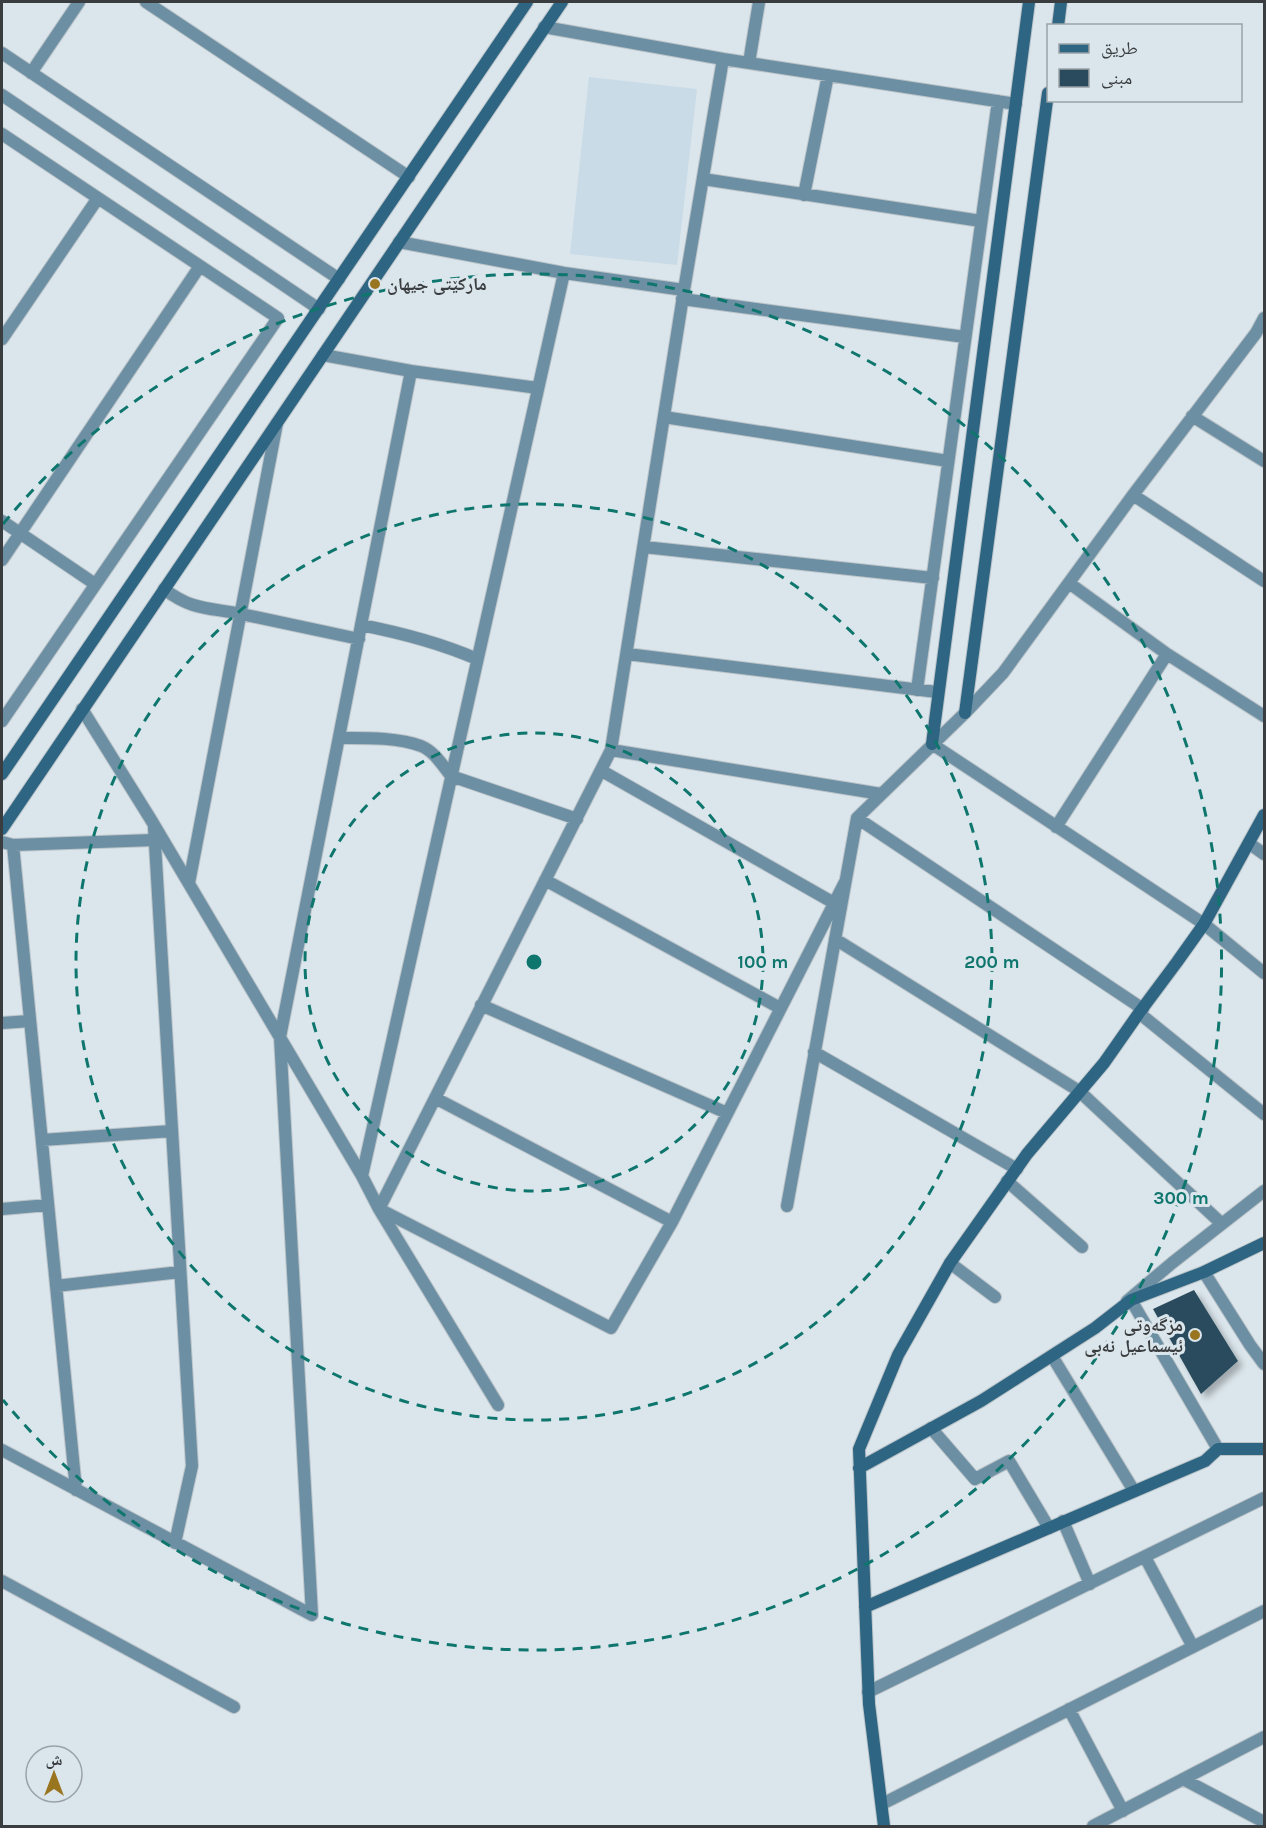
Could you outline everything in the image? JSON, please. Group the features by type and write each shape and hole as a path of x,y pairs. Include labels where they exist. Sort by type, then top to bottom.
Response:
{"street":[{"path":"31,73 79,2"},
{"path":"146,2 409,177"},
{"path":"2,774 527,2"},
{"path":"2,829 562,2"},
{"path":"749,63 759,2"},
{"path":"932,744 1029,2"},
{"path":"1058,24 1061,2"},
{"path":"544,27 723,59 1016,104"},
{"path":"2,53 339,279"},
{"path":"379,1209 611,750 683,294 723,59"},
{"path":"804,195 828,75"},
{"path":"2,95 319,309"},
{"path":"965,713 1047,100"},
{"path":"918,690 998,101"},
{"path":"2,134 278,318 2,721"},
{"path":"702,179 981,221"},
{"path":"2,339 98,198"},
{"path":"399,242 683,294 965,338"},
{"path":"2,560 200,266"},
{"path":"362,1176 564,273"},
{"path":"786,1206 835,939 838,905 845,882 857,818 1003,673 1192,416 1260,335 1264,318"},
{"path":"323,354 411,370 538,388"},
{"path":"2,1450 312,1615 280,1037 411,370"},
{"path":"1192,416 1264,461"},
{"path":"664,417 948,461"},
{"path":"189,883 277,421"},
{"path":"1133,495 1264,581"},
{"path":"2,521 95,584"},
{"path":"644,547 933,578"},
{"path":"1070,583 1167,654 1264,716"},
{"path":"164,589 180,602 201,608 359,639"},
{"path":"361,625 403,633 448,646 477,660"},
{"path":"627,654 938,692"},
{"path":"1056,827 1167,654"},
{"path":"82,709 189,883 362,1176 379,1209 498,1405"},
{"path":"339,738 370,738 422,746 439,760 451,776 577,819"},
{"path":"932,744 1204,924 1264,973"},
{"path":"611,750 881,794"},
{"path":"602,771 838,905"},
{"path":"884,1827 868,1692 860,1449 898,1355 950,1263 1027,1154 1104,1063 1204,924 1264,815"},
{"path":"857,818 1141,1011 1264,1114"},
{"path":"153,823 192,1466 176,1543"},
{"path":"76,1490 30,1021 7,843 154,840"},
{"path":"1250,844 1264,854"},
{"path":"544,880 780,1008"},
{"path":"379,1209 611,1328 672,1222 780,1008 838,905"},
{"path":"835,939 1079,1091 1222,1224"},
{"path":"481,1005 727,1113"},
{"path":"2,1023 30,1021"},
{"path":"814,1052 1017,1169"},
{"path":"435,1098 672,1222"},
{"path":"42,1140 172,1131"},
{"path":"1007,1181 1082,1247"},
{"path":"860,1468 981,1401 1095,1328 1172,1263 1264,1191"},
{"path":"2,1209 48,1205"},
{"path":"1120,1307 1131,1300 1204,1272 1264,1243"},
{"path":"950,1263 995,1297"},
{"path":"56,1286 180,1272"},
{"path":"1204,1272 1250,1346 1264,1364"},
{"path":"1131,1300 1218,1449"},
{"path":"1052,1356 1134,1491"},
{"path":"931,1428 975,1479 1009,1461 1049,1528"},
{"path":"865,1607 1205,1461 1218,1449 1264,1449"},
{"path":"868,1692 1264,1498"},
{"path":"1063,1521 1090,1584"},
{"path":"1145,1557 1193,1647"},
{"path":"2,1581 234,1707"},
{"path":"882,1804 1264,1611"},
{"path":"1069,1709 1123,1811"},
{"path":"1093,1827 1264,1737"},
{"path":"1183,1779 1264,1822"}],"shaded area":[{"path":"589,77 697,89 677,265 570,254"}],"building":[{"name":"مزگەوتی ئیسماعیل نەبی","path":"1194,1290 1238,1361 1201,1394 1153,1309"}],"place":[{"name":"مارکێتی جیهان","path":"375,284"},
{"name":"مزگەوتی ئیسماعیل نەبی","path":"1195,1335"}]}
